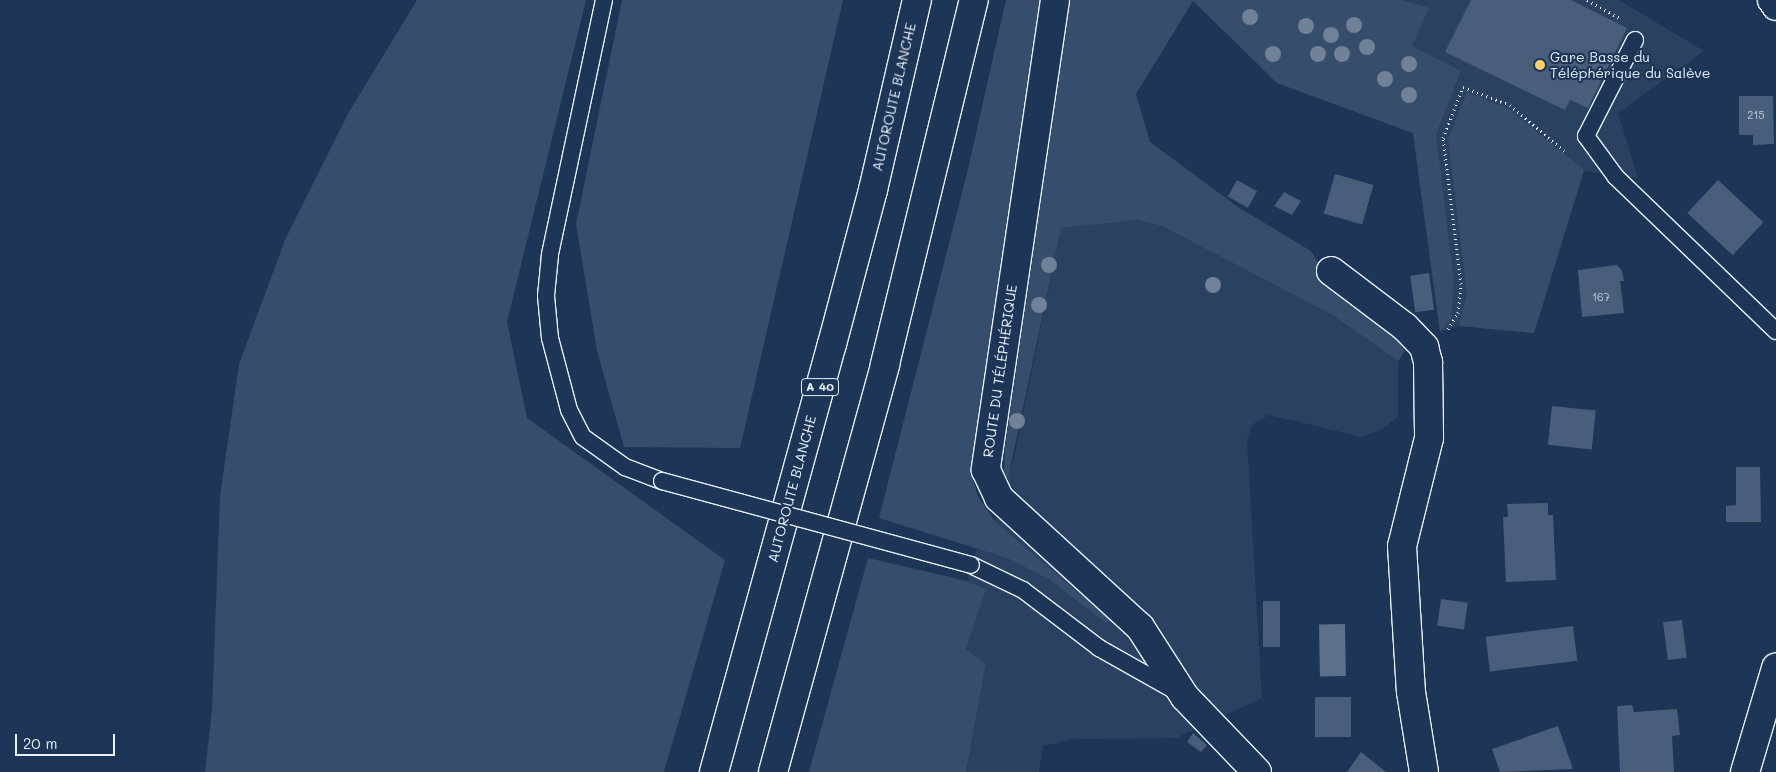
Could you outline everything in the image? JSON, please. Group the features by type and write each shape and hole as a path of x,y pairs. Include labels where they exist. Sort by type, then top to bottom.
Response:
{"main road":[{"name":"AUTOROUTE BLANCHE","path":"714,772 832,344 917,0"},
{"path":"773,772 890,345 974,0"},
{"name":"ROUTE DU TÉLÉPHÉRIQUE","path":"1055,0 986,470 991,484 1010,511 1140,627 1185,697 1257,772"},
{"path":"1772,0 1776,6"},
{"path":"1331,271 1405,327 1424,347 1428,362 1431,420 1402,546 1411,692 1424,772"},
{"path":"1745,772 1776,668"}],"lane":[{"path":"604,0 551,247 546,296 550,338 569,410 583,437 625,467 662,481 971,565 1023,590 1099,648 1185,697"},
{"path":"1634,40 1586,136 1616,177 1776,331"}],"path":[{"path":"1587,0 1641,30 1634,40"},
{"path":"1424,347 1440,337 1456,320 1460,302 1461,284 1443,138 1463,87 1510,105 1567,154"}],"shaded area":[{"path":"417,0 586,0 507,322 527,418 725,560 664,772 205,772 212,710 220,496 239,364 285,240 349,112"},
{"path":"622,0 843,0 740,448 624,447 597,351 576,224"},
{"path":"1006,0 1040,0 971,466 973,480 978,497 995,521 1110,620 1107,624 1050,580 1007,558 879,518 968,169"},
{"path":"1070,0 1401,0 1429,8 1412,46 1461,71 1436,134 1454,282 1451,319 1440,332 1413,133 1277,83 1193,1 1136,94 1150,142 1238,207 1311,251 1342,299 1396,339 1405,351 1398,361 1334,316 1162,226 1137,220 1061,228 1008,479 1004,471 1005,447"},
{"path":"1193,0 1619,0 1704,51 1618,113 1638,178 1584,171 1534,333 1459,326 1440,332 1413,133 1277,83"},
{"path":"1467,92 1509,109 1584,170 1534,333 1459,326 1467,294 1448,139"},
{"path":"1137,220 1162,226 1334,316 1398,361 1398,416 1383,429 1362,437 1269,415 1253,424 1247,440 1262,698 1176,738 1075,739 1043,746 1039,772 966,772 986,665 966,649 986,589 967,581 977,548 1007,558 1050,580 1107,624 1110,620 995,521 1014,458 1061,228"},
{"path":"868,558 967,581 986,589 966,649 986,664 966,772 809,772"},
{"path":"1319,624 1345,624 1346,676 1320,676"}],"building":[{"name":"Gare Basse du Téléphérique du Salève","path":"1471,0 1571,0 1627,28 1588,108 1570,100 1565,110 1445,52"},
{"path":"1739,96 1773,96 1774,144 1753,145 1753,135 1739,135"},
{"path":"1335,174 1373,185 1362,224 1324,213"},
{"path":"1237,180 1257,191 1248,208 1228,197"},
{"path":"1718,180 1763,222 1733,255 1687,213"},
{"path":"1284,192 1301,201 1292,215 1274,206"},
{"path":"1617,265 1622,271 1624,281 1620,281 1624,313 1582,317 1578,270"},
{"path":"1429,273 1434,310 1415,312 1410,276"},
{"path":"1552,406 1596,411 1592,449 1548,445"},
{"path":"1736,467 1760,467 1761,522 1726,522 1726,506 1736,505"},
{"path":"1548,503 1548,515 1553,515 1556,580 1506,582 1503,517 1508,517 1507,504"},
{"path":"1441,599 1468,603 1464,629 1437,626"},
{"path":"1263,601 1280,601 1280,647 1263,647"},
{"path":"1682,620 1687,658 1668,660 1663,622"},
{"path":"1573,626 1577,661 1490,671 1486,637"},
{"path":"1315,697 1351,697 1351,737 1315,737"},
{"path":"1632,705 1634,712 1677,709 1680,735 1672,736 1674,772 1620,772 1617,706"},
{"path":"1558,726 1573,769 1500,772 1492,749"},
{"path":"1193,733 1207,745 1201,752 1187,742"},
{"path":"1361,752 1386,772 1347,772"}],"place":[{"name":"Gare Basse du Téléphérique du Salève","path":"1540,65"}]}
